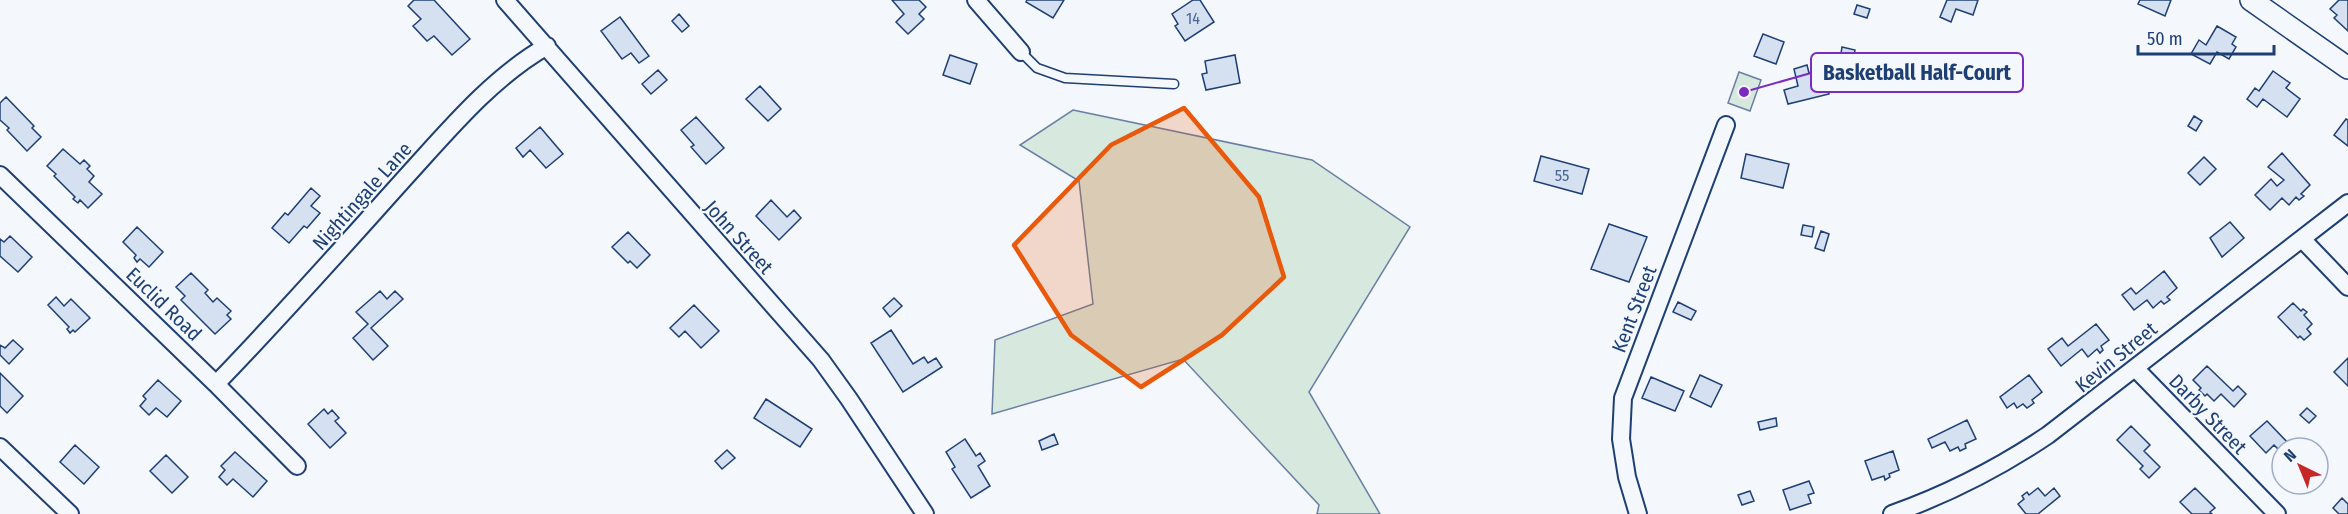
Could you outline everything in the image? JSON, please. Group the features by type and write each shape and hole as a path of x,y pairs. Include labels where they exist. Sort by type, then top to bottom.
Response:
{"street":[{"name":"John Street","path":"506,0 687,210 821,360 925,514"},
{"path":"977,0 1021,52"},
{"path":"2251,0 2348,68"},
{"name":"Nightingale Lane","path":"216,384 291,306 472,106 526,59 547,46"},
{"name":"Kent Street","path":"1638,514 1627,477 1621,439 1623,398 1726,125"},
{"name":"Euclid Road","path":"0,175 216,384 297,466"},
{"name":"Kevin Street","path":"1892,514 1960,487 2011,459 2086,408 2348,203"},
{"path":"2302,239 2348,287"},
{"name":"Darby Street","path":"2135,368 2277,514"},
{"path":"0,447 70,514"}],"lane":[{"path":"1021,52 1037,68 1065,78 1174,84"}],"highlighted area":[{"path":"1184,108 1259,197 1284,277 1222,335 1141,387 1071,335 1014,245 1111,145"}],"shaded area":[{"path":"1739,72 1761,80 1750,111 1728,103"},
{"path":"1073,110 1312,160 1410,227 1309,392 1380,514 1317,514 1319,505 1183,359 992,414 995,340 1093,304 1079,181 1020,145"}],"building":[{"path":"414,0 434,0 470,39 452,55 434,36 427,41 413,26 421,19 408,6"},
{"path":"892,0 919,0 926,7 919,14 924,19 908,34 896,22 904,14"},
{"path":"1027,0 1064,0 1053,18 1026,2"},
{"path":"1193,0 1200,0 1214,22 1185,41 1175,26 1178,24 1172,14"},
{"path":"1947,0 1978,0 1973,15 1956,9 1951,22 1940,17"},
{"path":"2140,0 2171,0 2165,16 2138,4"},
{"path":"2339,0 2348,0 2348,31 2334,18 2337,15 2330,9"},
{"path":"1857,5 1870,9 1867,18 1854,14"},
{"path":"679,14 689,26 682,32 672,21"},
{"path":"620,17 649,56 639,63 631,53 622,59 601,31"},
{"path":"2217,26 2236,37 2232,44 2236,47 2229,59 2217,52 2210,64 2191,54 2199,40 2206,45"},
{"path":"1763,34 1784,42 1776,64 1754,56"},
{"path":"1842,47 1855,50 1853,62 1840,60"},
{"path":"950,55 977,64 970,84 943,75"},
{"path":"1235,55 1240,83 1206,90 1202,74 1207,73 1205,61"},
{"path":"1807,65 1809,73 1823,69 1829,94 1788,104 1784,90 1798,86 1794,69"},
{"path":"658,70 667,80 651,94 642,84"},
{"path":"2273,71 2290,83 2286,88 2300,99 2287,117 2263,99 2257,107 2247,99 2255,88 2259,91"},
{"path":"760,86 781,109 768,121 746,99"},
{"path":"6,97 34,126 32,128 41,137 27,151 0,120 0,103"},
{"path":"2194,116 2202,121 2196,131 2188,126"},
{"path":"696,117 724,148 706,164 691,147 694,145 681,130"},
{"path":"2346,119 2348,120 2348,146 2334,135"},
{"path":"540,127 563,154 546,168 530,150 523,157 516,148"},
{"path":"63,149 80,164 84,160 90,166 87,169 94,176 89,182 102,194 88,208 80,200 78,203 73,199 75,197 47,166"},
{"path":"2282,153 2310,185 2301,194 2304,196 2299,200 2296,197 2289,205 2282,198 2270,210 2255,195 2271,179 2277,186 2284,180 2268,167"},
{"path":"1746,154 1789,164 1783,188 1741,178"},
{"path":"1541,156 1589,169 1582,194 1534,181"},
{"path":"2204,157 2216,169 2200,185 2188,173"},
{"path":"311,188 320,196 311,206 320,213 289,243 272,228 285,213 288,215"},
{"path":"771,200 787,217 794,210 801,218 779,240 756,216"},
{"path":"2230,222 2244,238 2222,257 2210,238"},
{"path":"1609,224 1647,237 1629,282 1591,269"},
{"path":"1803,225 1814,227 1812,237 1801,235"},
{"path":"137,227 163,252 149,267 140,259 137,262 134,258 136,255 123,242"},
{"path":"1821,231 1829,234 1824,251 1815,248"},
{"path":"628,232 650,255 637,268 630,261 628,263 612,247"},
{"path":"10,236 32,257 18,272 0,256 0,239 4,242"},
{"path":"2164,271 2177,288 2167,297 2170,300 2164,304 2161,301 2153,308 2147,300 2134,310 2122,295 2131,288 2136,294"},
{"path":"191,273 208,290 205,293 213,302 217,298 231,311 227,315 231,319 215,334 181,300 185,296 176,287"},
{"path":"380,291 387,299 395,291 403,299 371,328 388,346 373,360 353,338 368,324 356,312"},
{"path":"56,297 64,306 71,299 90,318 75,332 73,330 70,333 67,329 69,327 48,305"},
{"path":"894,298 902,306 890,317 883,308"},
{"path":"1678,302 1696,311 1691,320 1673,312"},
{"path":"2293,303 2301,311 2303,309 2307,312 2304,315 2312,324 2307,329 2311,334 2304,340 2300,336 2298,338 2278,317"},
{"path":"694,305 719,331 701,348 685,331 679,337 670,328"},
{"path":"2096,324 2109,340 2101,346 2103,350 2100,353 2097,349 2088,357 2082,349 2061,366 2048,349 2062,338 2068,346"},
{"path":"891,330 913,364 924,357 928,363 936,358 942,367 903,392 871,343"},
{"path":"13,340 23,349 9,364 0,355 0,345 5,348"},
{"path":"2348,358 2348,386 2334,372"},
{"path":"2207,366 2233,391 2238,386 2246,394 2234,407 2221,394 2214,401 2199,390 2201,388 2193,380"},
{"path":"0,373 23,396 7,413 0,406"},
{"path":"1700,375 1722,385 1711,407 1690,397"},
{"path":"2029,375 2042,392 2032,400 2034,403 2027,408 2023,404 2017,408 2014,403 2007,408 2000,397"},
{"path":"1651,377 1684,391 1675,411 1642,398"},
{"path":"158,380 181,401 167,417 156,408 149,415 140,406 146,399 143,396"},
{"path":"766,399 812,429 800,447 754,418"},
{"path":"2307,408 2316,416 2309,423 2300,415"},
{"path":"324,409 328,414 332,410 339,418 335,421 346,433 330,448 308,424"},
{"path":"1776,418 1777,426 1760,430 1758,422"},
{"path":"1967,420 1976,439 1965,444 1966,448 1960,451 1958,447 1950,451 1945,442 1932,448 1928,439"},
{"path":"2267,421 2281,436 2270,436 2270,449 2266,453 2250,436"},
{"path":"2131,426 2150,445 2144,451 2160,467 2149,478 2140,469 2143,466 2117,440"},
{"path":"1054,434 1058,444 1042,450 1039,441"},
{"path":"965,439 976,456 980,453 985,461 978,466 990,486 971,498 952,469 955,467 946,452"},
{"path":"75,445 99,467 84,484 60,462"},
{"path":"727,450 735,458 722,469 715,461"},
{"path":"1893,451 1899,470 1889,474 1890,477 1885,480 1884,476 1872,480 1865,461"},
{"path":"235,452 267,481 253,497 233,479 227,485 219,477 225,470 221,466"},
{"path":"166,455 188,477 172,493 150,471"},
{"path":"1809,481 1814,493 1808,495 1811,503 1790,510 1783,490"},
{"path":"2038,488 2045,496 2054,488 2060,496 2038,514 2026,514 2018,504 2027,492 2029,495"},
{"path":"2195,488 2215,508 2210,512 2212,514 2192,514 2180,502"},
{"path":"1750,491 1754,501 1742,505 1738,495"},
{"path":"2342,498 2348,504 2348,514 2339,514 2333,508"}],"place":[{"name":"Basketball Half-Court","path":"1744,92"}]}
